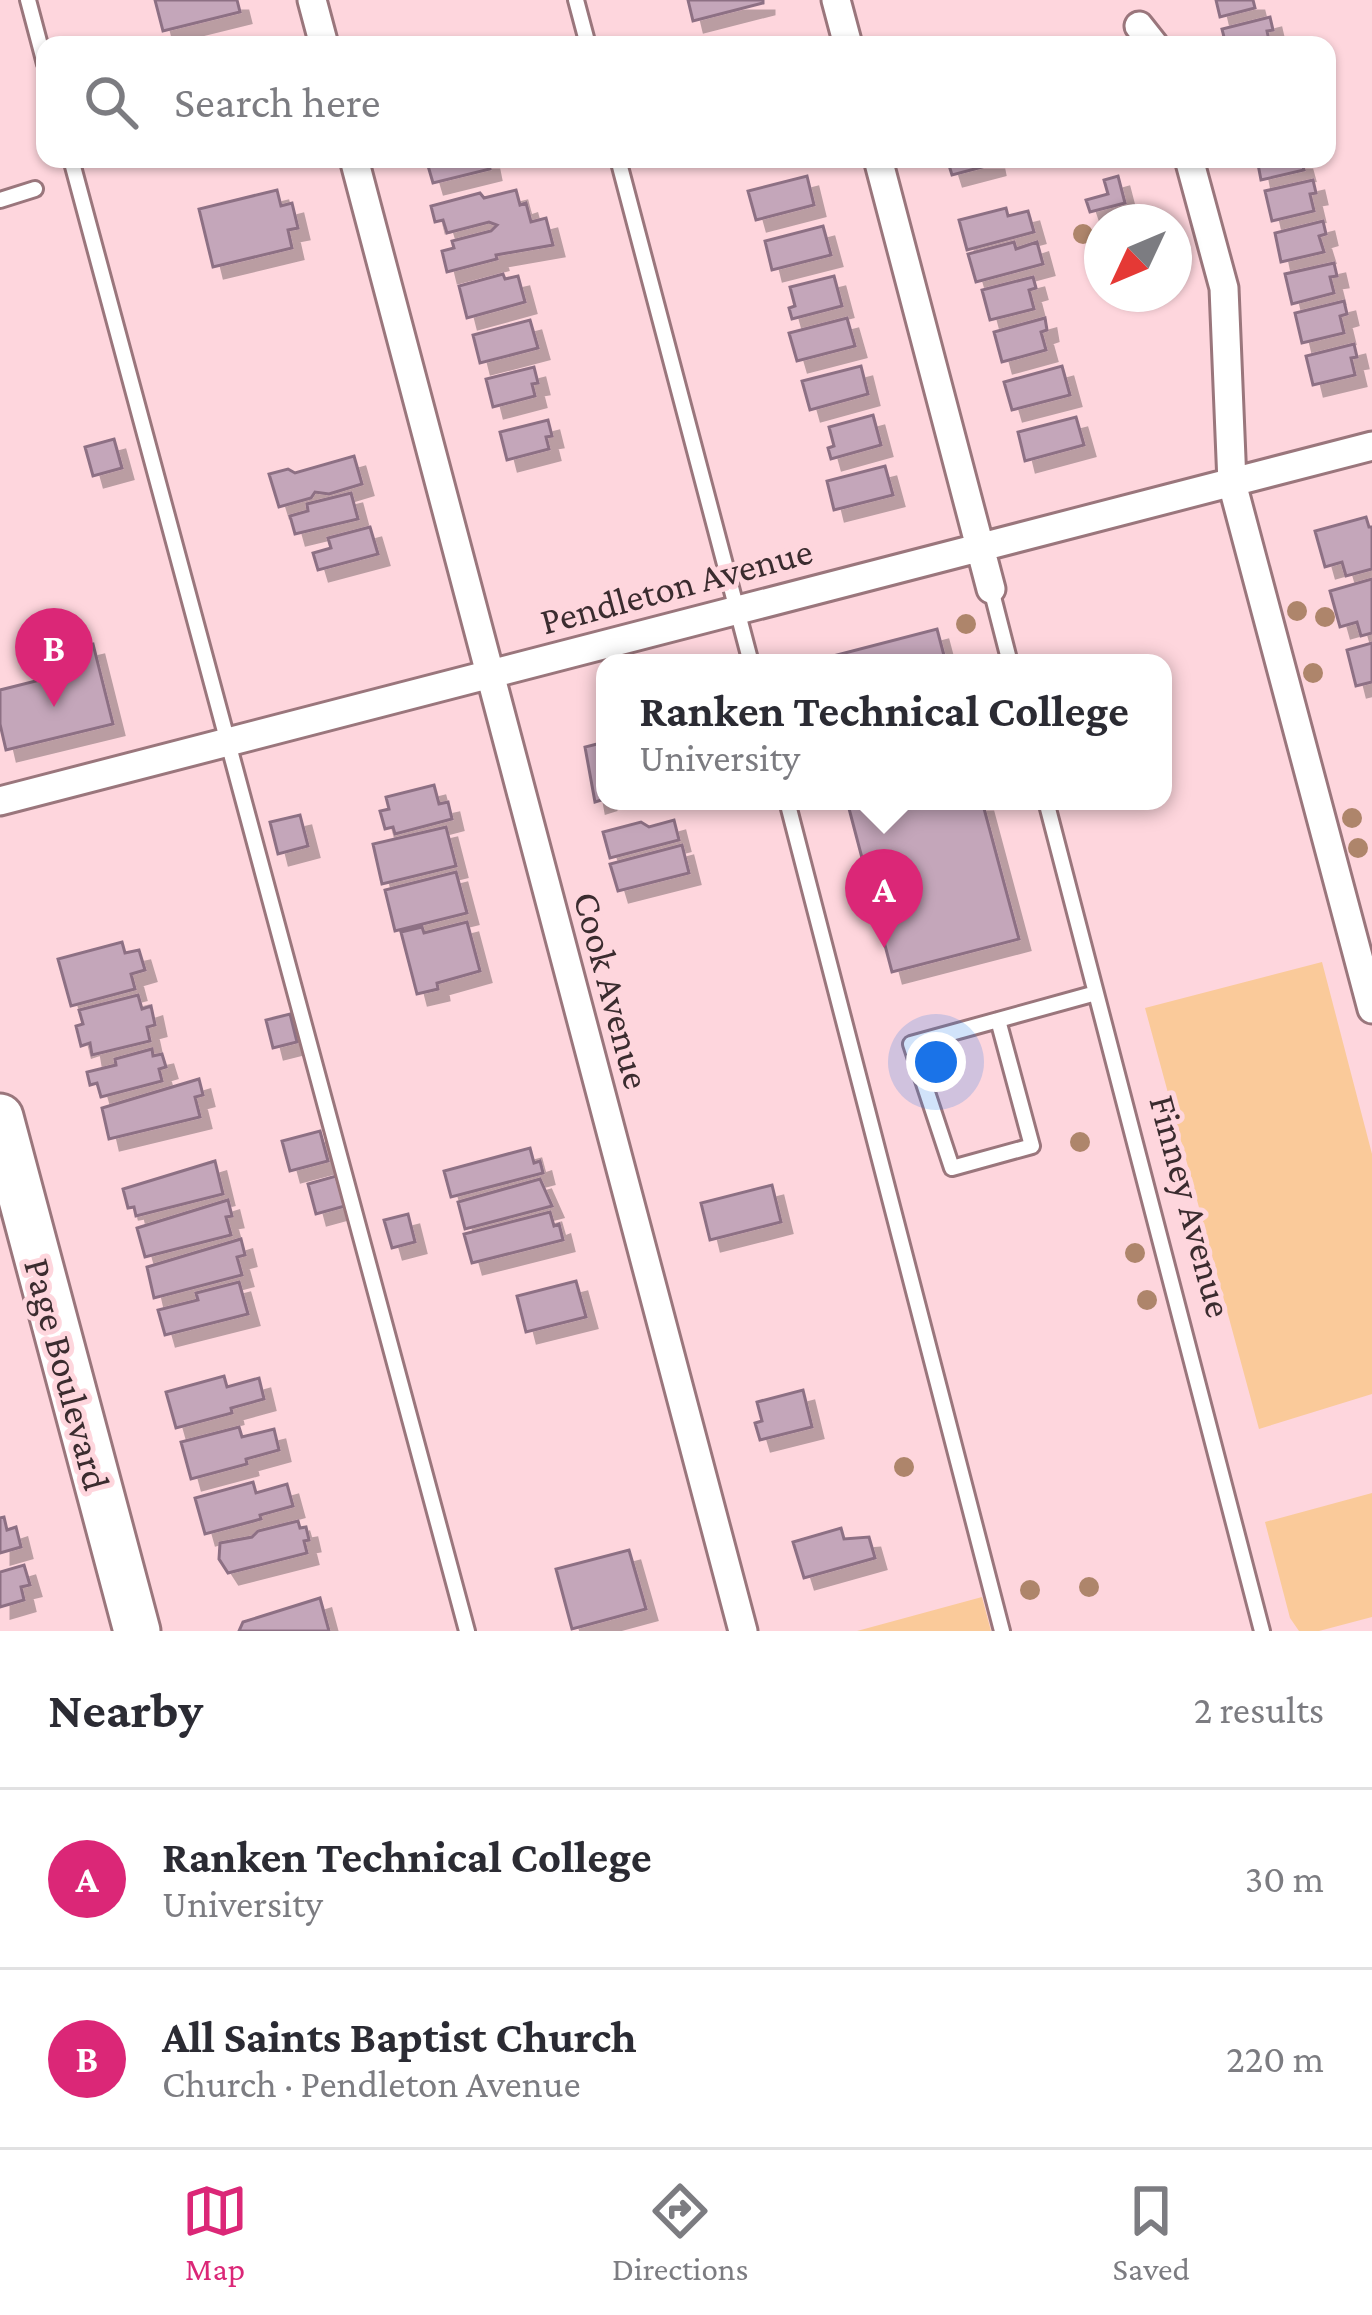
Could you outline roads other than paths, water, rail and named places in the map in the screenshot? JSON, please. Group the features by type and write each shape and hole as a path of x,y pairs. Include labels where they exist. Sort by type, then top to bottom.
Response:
{"main road":[{"name":"Page Boulevard","path":"0,1117 137,1631"}],"street":[{"path":"312,0 322,36"},
{"path":"836,0 846,36"},
{"name":"Cook Avenue","path":"356,168 743,1631"},
{"path":"880,168 991,589"},
{"path":"1191,168 1224,288 1232,483 1372,1010"},
{"name":"Pendleton Avenue","path":"0,801 1372,446"}],"lane":[{"path":"28,0 38,36"},
{"path":"576,0 586,36"},
{"path":"72,168 467,1631"},
{"path":"620,168 749,654"},
{"path":"0,200 35,188"},
{"path":"991,589 1008,654"},
{"path":"789,810 1002,1631"},
{"name":"Finney Avenue","path":"1048,810 1262,1631"},
{"path":"998,1020 1032,1146 952,1168 911,1044 998,1020 1096,993"}],"place":[{"name":"All Saints Baptist Church","path":"54,707"},
{"name":"Ranken Technical College","path":"884,948"}]}
